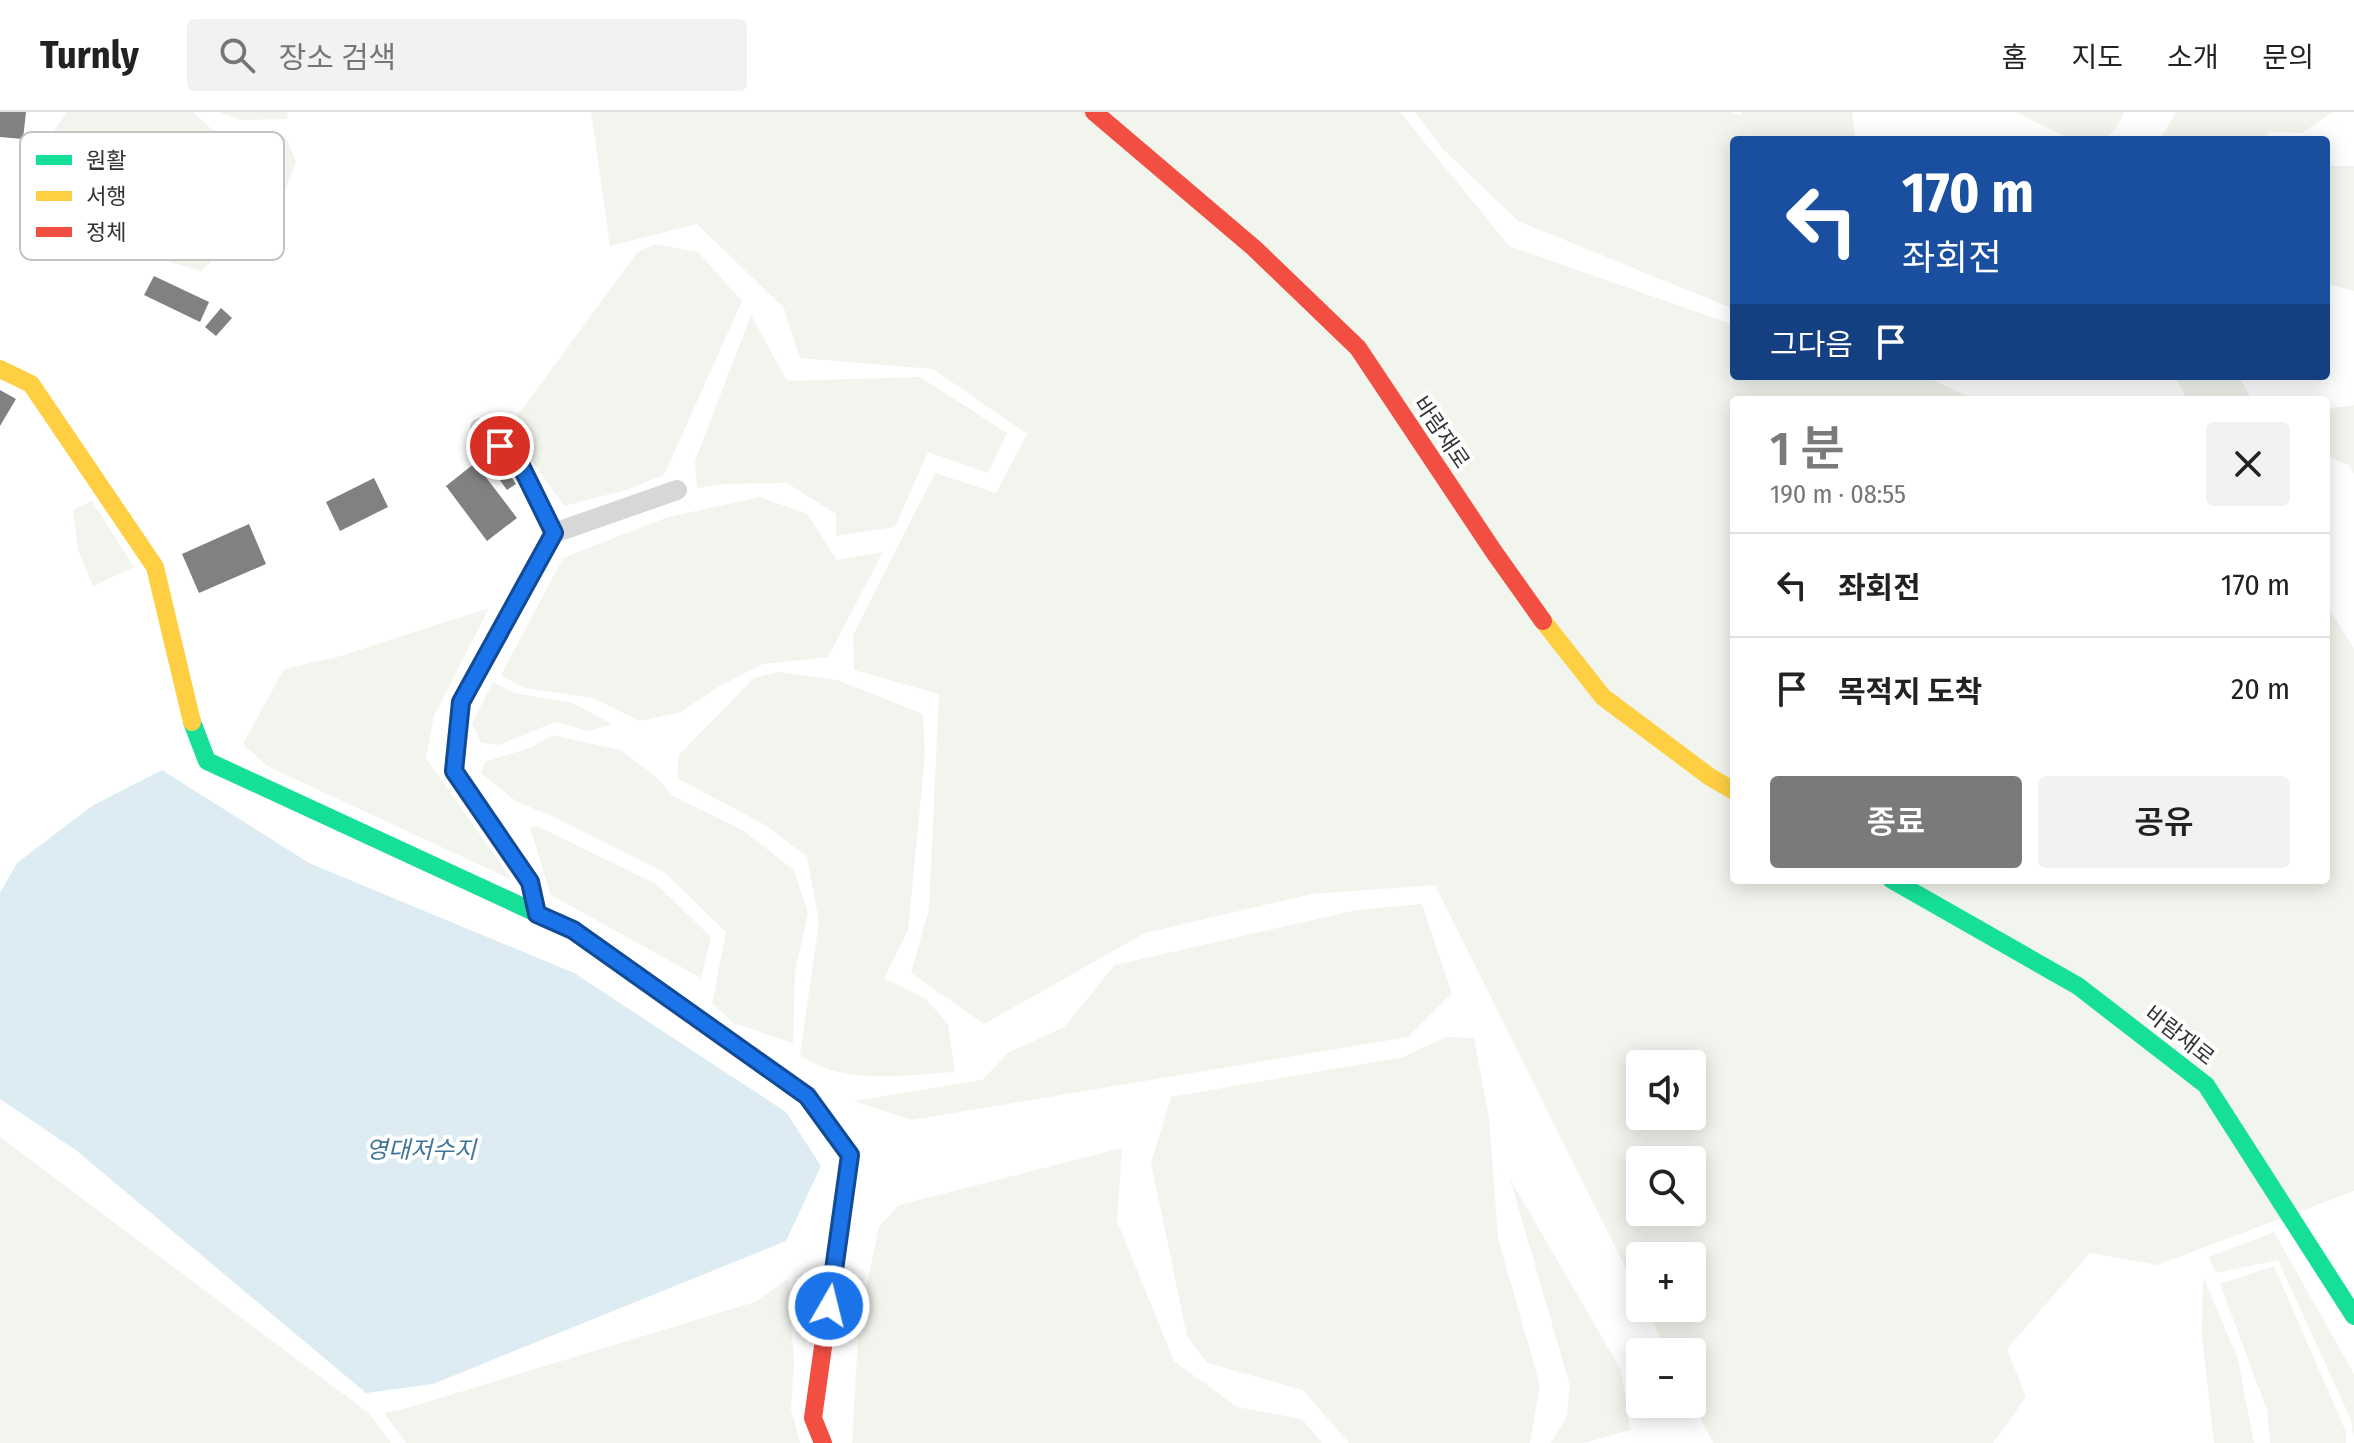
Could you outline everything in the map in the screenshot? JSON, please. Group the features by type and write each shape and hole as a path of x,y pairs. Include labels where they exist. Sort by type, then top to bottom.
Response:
{"street":[{"name":"바람재로","path":"1094,112 1254,248 1358,348 1480,531 1563,648 1603,697 1730,789"},
{"path":"0,369 31,384 155,567 188,711 207,761 573,930 807,1096 850,1155 813,1418 823,1443"},
{"name":"바람재로","path":"1899,884 2078,986 2206,1085 2354,1316"}],"lane":[{"path":"480,428 520,464 554,533"},
{"path":"537,914 530,882 454,771 461,702 554,533 677,490"}],"shaded area":[{"path":"67,112 193,112 215,132 53,132"},
{"path":"220,112 287,112 288,119 240,120"},
{"path":"591,112 1400,112 1509,246 1730,324 1730,380 1934,380 1969,396 1730,396 1730,884 2330,884 2330,610 2354,648 2354,1191 2157,1265 2090,1253 2007,1349 2026,1397 1993,1443 1713,1443 1700,1418 1706,1418 1706,1338 1661,1338 1653,1322 1706,1322 1706,1242 1626,1242 1626,1269 1435,885 1312,894 1145,933 984,1024 911,973 929,909 939,694 854,670 853,635 935,473 996,493 1027,434 933,369 800,358 784,308 697,224 610,246"},
{"path":"1415,112 1730,112 1742,115 1742,112 1852,112 1855,136 1730,136 1730,307 1518,221 1443,149"},
{"path":"2016,112 2124,112 2116,128 2106,136 2066,136"},
{"path":"2176,112 2333,112 2302,133 2162,136"},
{"path":"284,137 296,162 284,191"},
{"path":"2330,166 2354,166 2354,291 2330,284"},
{"path":"655,244 698,252 742,301 664,475 626,490 564,506 508,428 638,252"},
{"path":"164,260 212,260 201,271"},
{"path":"751,315 787,381 920,377 1007,433 988,473 928,452 895,527 836,536 836,514 787,483 724,484 697,488 695,461"},
{"path":"2177,380 2241,380 2250,396 2185,396"},
{"path":"2354,405 2354,474 2349,465 2330,458 2330,408"},
{"path":"760,497 807,514 837,560 883,552 828,657 763,664 718,687 681,712 640,721 593,698 524,688 501,675 563,558 668,517"},
{"path":"92,501 134,567 93,586 78,550 73,510"},
{"path":"489,608 434,716 426,758 512,880 267,766 243,744 284,669 337,657"},
{"path":"779,672 837,680 923,714 925,756 908,930 884,978 926,999 948,1024 955,1072 855,1075 817,1065 800,1055 819,922 807,857 765,825 677,778 679,755 754,678"},
{"path":"493,682 514,693 572,703 612,724 589,731 555,722 499,745 481,743 472,723"},
{"path":"552,735 620,750 654,775 673,796 742,830 794,870 808,913 795,972 793,1043 733,1023 712,1003 726,932 664,872 552,816 517,802 481,773 485,762 535,746"},
{"path":"537,826 656,884 711,937 701,978 551,895 530,828"},
{"path":"1422,904 1452,993 1408,1037 912,1120 854,1101 982,1080 1008,1053 1064,1027 1115,965 1357,910"},
{"path":"1446,1037 1474,1038 1489,1118 1498,1238 1540,1385 1530,1443 1349,1443 1303,1390 1207,1363 1187,1336 1151,1163 1171,1097 1403,1057"},
{"path":"0,1137 369,1413 391,1443 0,1443"},
{"path":"1122,1148 1117,1221 1174,1361 1237,1407 1302,1419 1322,1443 852,1443 859,1322 879,1227 899,1205"},
{"path":"1510,1179 1621,1370 1630,1430 1584,1443 1551,1443 1567,1416 1570,1386"},
{"path":"2274,1232 2354,1374 2354,1439 2351,1420 2278,1260 2216,1273 2209,1257"},
{"path":"2274,1266 2346,1432 2346,1443 2270,1443 2267,1410 2220,1284"},
{"path":"2203,1277 2238,1359 2254,1443 2214,1443 2202,1336"},
{"path":"788,1279 794,1364 791,1409 800,1443 406,1443 384,1413 755,1302"}],"water":[{"name":"영대저수지","path":"162,770 309,863 574,973 786,1112 821,1166 786,1241 433,1384 366,1393 77,1151 0,1099 0,893 17,863 92,806"}],"building":[{"path":"0,112 26,112 20,139 0,137"},
{"path":"154,276 209,302 200,322 144,295"},
{"path":"221,308 232,318 216,336 205,327"},
{"path":"0,390 16,399 0,426"},
{"path":"475,463 517,518 487,541 446,486"},
{"path":"506,469 516,484 507,490 497,476"},
{"path":"374,478 388,507 340,531 326,502"},
{"path":"249,524 266,564 199,593 182,554"}],"traffic: fast":[{"path":"192,722 207,761 573,930 656,989"},
{"path":"1899,884 2078,986 2206,1085 2354,1316"}],"traffic: slow":[{"path":"0,369 31,384 155,567 192,722"},
{"path":"1543,621 1603,697 1730,789"}],"traffic: jam":[{"path":"1094,112 1254,248 1358,348 1543,621"},
{"path":"656,989 807,1096 850,1155 813,1418 823,1443"}],"route":[{"path":"500,446 520,464 554,533 461,702 454,771 530,882 537,914 573,930 807,1096 850,1155 829,1306"}]}
